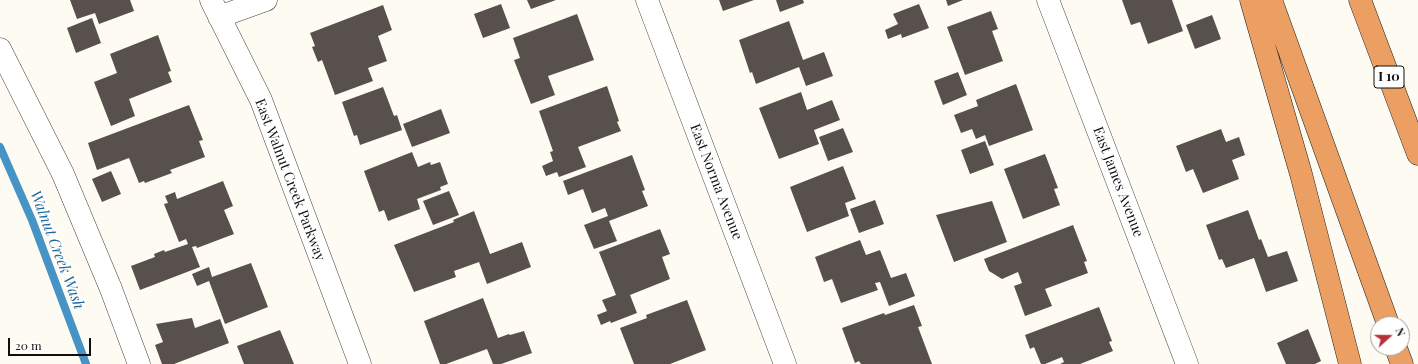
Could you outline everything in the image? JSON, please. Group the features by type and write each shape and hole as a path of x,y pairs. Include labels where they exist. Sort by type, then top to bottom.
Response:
{"highway":[{"path":"1251,0 1301,174 1350,364"},
{"path":"1271,0 1385,316"},
{"name":"I 10","path":"1360,0 1418,154"}],"street":[{"path":"215,9 266,0"},
{"name":"East Norma Avenue","path":"647,0 785,364"},
{"name":"East James Avenue","path":"1048,0 1187,364"},
{"name":"East Walnut Creek Parkway","path":"215,9 261,100 360,364"},
{"path":"0,49 62,174 111,289 139,364"}],"building":[{"path":"70,0 130,0 134,11 99,24 95,13 77,19"},
{"path":"527,0 556,0 531,9"},
{"path":"719,0 754,0 723,11"},
{"path":"776,0 803,0 804,3 780,12"},
{"path":"946,0 963,0 948,6"},
{"path":"1122,0 1172,0 1183,31 1148,44 1140,22 1131,25"},
{"path":"501,4 510,28 483,38 474,14"},
{"path":"919,4 929,28 902,38 901,34 888,39 885,30 898,24 893,14"},
{"path":"383,5 392,30 378,36 387,61 368,68 373,81 335,95 322,60 318,62 312,47 315,46 310,33"},
{"path":"991,11 998,29 992,31 1003,61 965,75 947,27"},
{"path":"577,14 594,60 548,76 555,95 531,104 514,60 520,58 513,38"},
{"path":"1212,15 1221,39 1195,49 1186,25"},
{"path":"92,18 101,43 76,53 67,28"},
{"path":"789,21 803,60 824,52 833,76 806,86 799,67 756,84 752,72 750,73 739,40"},
{"path":"158,35 171,71 168,72 172,82 129,99 135,116 111,126 94,82 117,73 110,54"},
{"path":"958,72 967,95 943,105 934,81"},
{"path":"1016,84 1033,130 989,146 985,135 976,139 972,129 961,133 954,115 978,106 976,100"},
{"path":"607,86 621,131 578,147 586,167 559,177 557,172 546,176 542,166 553,161 550,152 553,151 539,111"},
{"path":"383,87 394,116 397,115 402,130 360,145 357,135 354,136 342,102"},
{"path":"801,92 807,110 832,100 840,120 814,130 819,144 779,159 759,108"},
{"path":"189,105 203,140 199,141 205,157 170,170 172,173 145,183 144,181 139,183 129,158 97,170 88,143"},
{"path":"441,109 450,133 412,147 403,124"},
{"path":"843,128 853,152 828,161 819,137"},
{"path":"1221,129 1226,142 1239,137 1245,155 1232,160 1239,179 1203,193 1193,169 1186,172 1176,146"},
{"path":"985,141 994,165 970,174 961,150"},
{"path":"412,152 418,167 430,162 431,165 440,162 448,184 440,187 441,190 417,199 420,209 388,221 384,210 379,212 364,171"},
{"path":"1045,154 1058,188 1054,189 1060,205 1023,219 1004,169"},
{"path":"632,155 645,190 642,191 648,206 609,221 617,241 594,249 584,225 608,216 605,208 592,213 583,189 568,195 563,181"},
{"path":"843,166 856,199 845,203 849,216 807,232 790,187"},
{"path":"111,171 121,194 102,202 92,179"},
{"path":"223,181 233,206 224,210 234,234 197,248 196,246 192,247 200,267 140,290 131,266 155,257 154,254 164,250 165,252 188,244 186,239 179,242 164,204 168,203 165,196 175,192 177,199"},
{"path":"449,191 459,215 433,225 423,201"},
{"path":"875,200 884,224 859,233 850,209"},
{"path":"992,201 1007,242 954,262 936,215"},
{"path":"1248,210 1259,240 1261,239 1268,257 1287,251 1298,281 1266,292 1254,258 1226,268 1222,259 1219,260 1206,225"},
{"path":"474,211 490,254 522,242 531,267 487,284 479,262 454,271 456,277 414,292 394,245 454,222 453,220"},
{"path":"1073,225 1087,261 1084,262 1088,273 1045,289 1052,306 1025,316 1014,286 1022,283 1018,272 1002,279 989,271 984,259"},
{"path":"660,229 670,254 662,257 670,279 630,295 637,313 611,323 610,321 601,325 597,315 607,311 602,300 616,295 599,252"},
{"path":"860,240 866,255 880,250 891,278 906,273 915,296 889,306 880,282 875,283 878,290 841,303 832,279 824,282 815,257"},
{"path":"251,263 268,307 225,324 209,281 197,286 192,274 209,267 212,277"},
{"path":"483,298 498,338 524,331 532,353 501,364 493,364 487,349 446,364 440,364 424,321"},
{"path":"687,300 706,350 670,364 634,364 620,328 647,318 646,315"},
{"path":"914,305 922,326 918,327 932,364 861,364 859,361 855,363 842,328 884,313 885,315"},
{"path":"1099,307 1112,341 1109,342 1113,351 1080,364 1060,364 1064,362 1062,357 1045,364 1041,364 1034,347 1030,349 1025,335"},
{"path":"192,318 195,328 220,319 229,343 174,364 162,364 155,345 163,342 156,324"},
{"path":"1308,329 1321,361 1315,364 1286,364 1277,343"},
{"path":"280,330 294,364 244,364 237,346"}],"waterway":[{"name":"Walnut Creek Wash","path":"0,147 32,220 86,364"}]}
